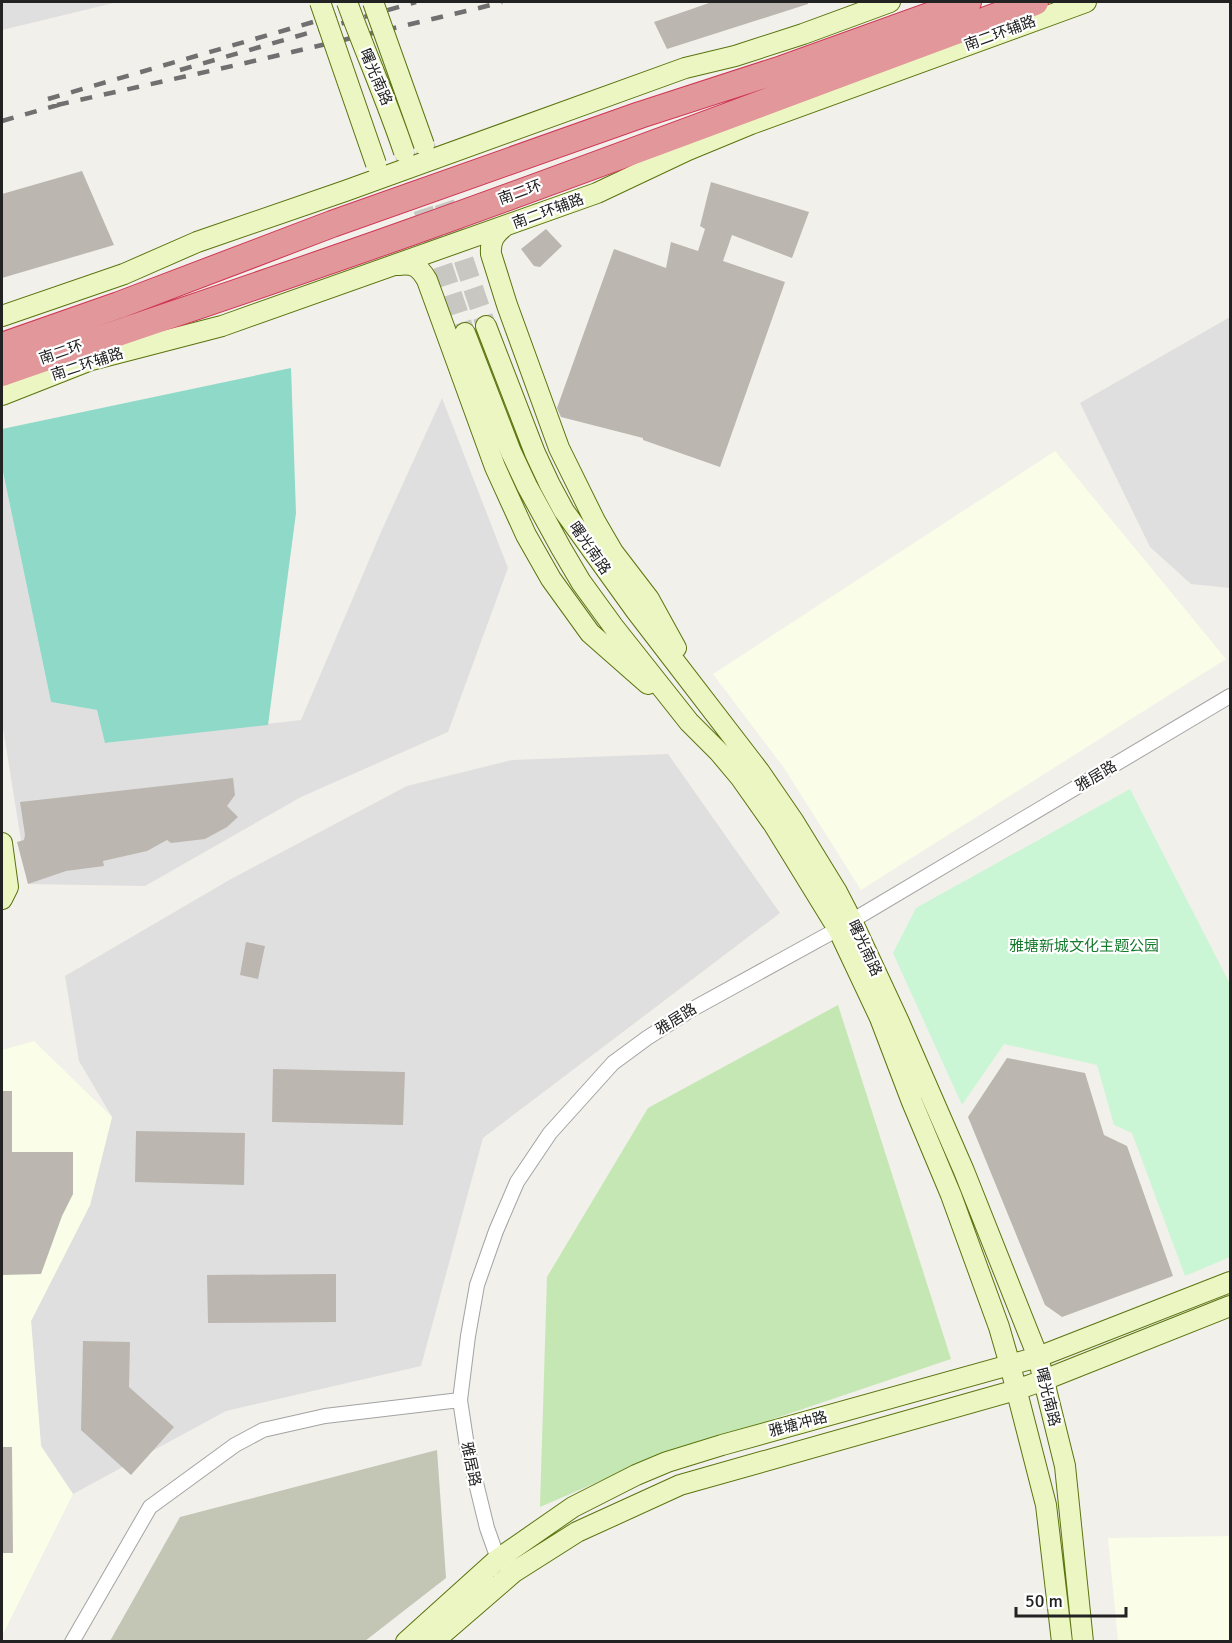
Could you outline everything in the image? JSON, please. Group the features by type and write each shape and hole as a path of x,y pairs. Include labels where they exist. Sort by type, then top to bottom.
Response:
{"highway":[{"name":"南二环","path":"2,346 119,305 332,224 640,115 782,69 968,2"},
{"name":"南二环","path":"2,373 414,231 1035,2"}],"main road":[{"path":"320,2 373,172"},
{"name":"曙光南路","path":"347,2 391,112 404,152"},
{"name":"曙光南路","path":"373,2 424,145"},
{"path":"2,316 124,274 197,242 373,172 685,68 803,34 890,2"},
{"name":"南二环辅路","path":"2,395 90,360 222,326 597,193 688,150 751,124 1086,2"},
{"path":"505,226 492,239 490,246 493,261 559,448 613,552 649,599 710,708"},
{"path":"398,265 411,264 417,267 427,280 495,467 526,535 551,579 590,633 689,722"},
{"name":"曙光南路","path":"486,326 535,453 564,511 636,611 759,771 818,861 951,1196 999,1327 1046,1505 1062,1641"},
{"name":"曙光南路","path":"465,333 523,478 581,582 689,722 719,752 774,825 845,925 899,1022 964,1171 1038,1357 1065,1466 1083,1641"},
{"path":"2,843 8,887 2,899"},
{"name":"雅塘冲路","path":"406,1641 498,1559 573,1507 636,1475 667,1462 722,1445 1038,1357 1230,1282"},
{"name":"雅塘冲路","path":"433,1641 514,1572 577,1532 680,1485 1016,1390 1230,1306"}],"street":[{"name":"雅居路","path":"498,1559 487,1528 471,1467 460,1400 468,1336 476,1295 488,1253 517,1182 550,1133 613,1063 689,1011 845,925 1230,696"},
{"path":"72,1641 150,1507 235,1445 263,1430 325,1416 460,1400"},
{"path":"498,1559 514,1572"}],"shaded area":[{"path":"2,2 118,2 2,30"},
{"path":"1230,317 1230,588 1191,584 1150,547 1080,403"},
{"path":"442,398 508,568 448,732 301,797 145,886 28,884 2,722 2,467 51,702 97,710 106,743 301,720 381,532"},
{"path":"1055,451 1226,659 861,890 784,768 713,674"},
{"path":"668,754 780,913 483,1138 421,1366 226,1411 73,1494 41,1446 31,1321 90,1205 112,1117 79,1061 65,976 231,879 407,786 512,760"},
{"path":"34,1041 112,1117 90,1205 31,1321 41,1446 73,1494 2,1636 2,1050"},
{"path":"437,1450 446,1578 365,1641 110,1641 180,1517"},
{"path":"1230,1536 1230,1641 1118,1641 1108,1538"}],"green space":[{"path":"291,368 296,513 268,725 105,743 97,710 51,702 2,467 2,429"},
{"name":"雅塘新城文化主题公园","path":"1130,789 1230,984 1230,1257 1185,1276 1132,1133 1114,1125 1097,1065 1004,1044 962,1105 893,953 916,908"},
{"path":"838,1005 951,1359 637,1465 540,1507 547,1277 648,1108"}],"building":[{"path":"712,2 808,2 808,4 667,49 654,22"},
{"path":"82,171 114,245 2,278 2,194"},
{"path":"711,182 809,212 792,258 732,235 723,261 785,282 720,467 643,440 643,438 561,417 557,408 614,249 666,268 671,242 698,251 705,229 700,226"},
{"path":"546,229 562,246 540,267 534,266 521,249"},
{"path":"233,778 235,795 227,806 238,817 227,827 205,839 171,843 167,840 147,851 103,861 104,866 66,871 28,884 17,842 24,840 25,835 20,802"},
{"path":"246,942 265,946 258,979 240,975"},
{"path":"1007,1058 1085,1073 1104,1135 1127,1146 1173,1276 1062,1317 1045,1305 968,1117"},
{"path":"273,1069 405,1072 403,1125 272,1122"},
{"path":"2,1091 12,1091 12,1152 73,1152 73,1194 62,1216 41,1274 2,1275"},
{"path":"136,1131 245,1133 244,1185 135,1182"},
{"path":"336,1274 336,1322 208,1323 207,1275"},
{"path":"83,1341 130,1342 129,1387 174,1427 131,1475 81,1430"},
{"path":"2,1447 12,1447 13,1553 2,1553"}],"tunnel":[{"path":"425,146 486,326"},
{"path":"404,152 465,333"}],"railway":[{"path":"48,99 382,2"},
{"path":"180,70 416,2"},
{"path":"57,105 502,2"},
{"path":"2,121 65,103"}]}
